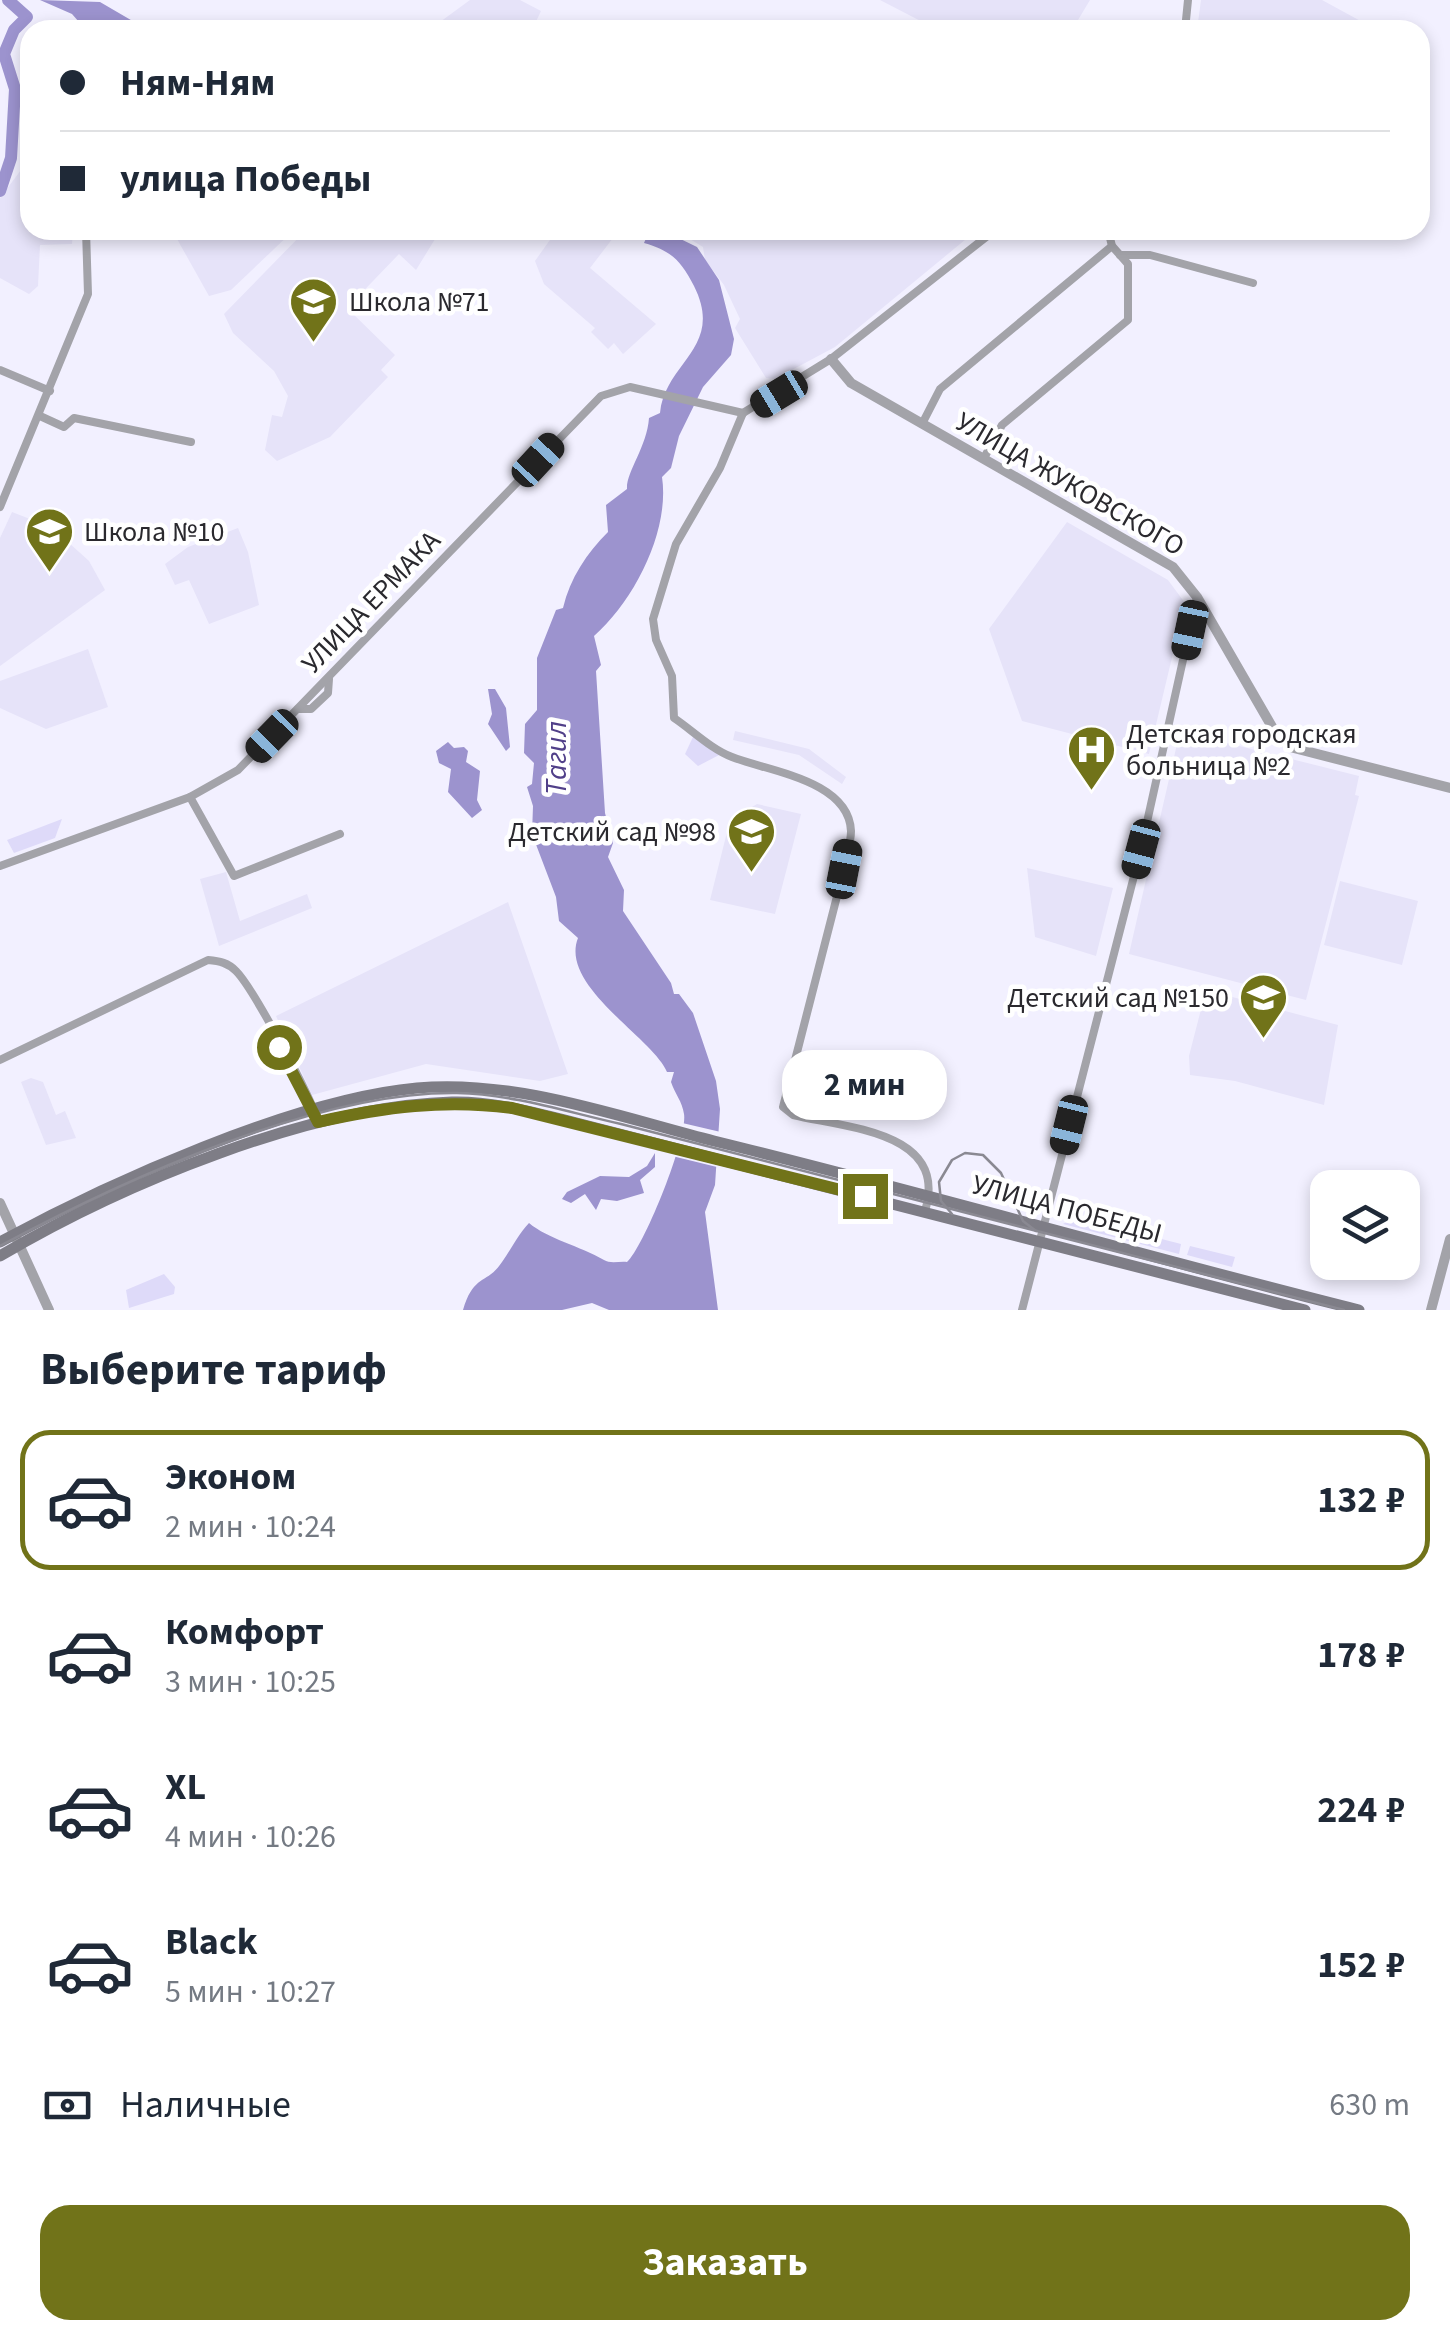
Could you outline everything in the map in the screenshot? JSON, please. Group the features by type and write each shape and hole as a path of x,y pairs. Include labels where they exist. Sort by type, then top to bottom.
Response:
{"main road":[{"name":"УЛИЦА ПОБЕДЫ","path":"317,1116 370,1096 456,1086 512,1093 764,1153 1359,1310"},
{"name":"УЛИЦА ПОБЕДЫ","path":"317,1116 456,1102 512,1108 760,1168 1305,1310"},
{"path":"0,1256 18,1239 174,1160 317,1116"},
{"path":"0,1242 18,1239"}],"street":[{"path":"0,506 88,294 86,240"},
{"path":"924,1211 932,1187 919,1156 910,1147 793,1115 783,1107 844,869 851,831 848,819 829,793 813,782 727,755 674,718 672,676 656,640 654,619 676,544 720,468 743,414 831,359 982,240"},
{"path":"984,458 1002,425 1128,320 1128,264 1110,240"},
{"path":"922,424 940,389 1112,246"},
{"path":"1120,254 1150,254 1254,283"},
{"name":"УЛИЦА ЖУКОВСКОГО","path":"831,359 851,383 1172,567 1197,597 1280,740 1308,754 1450,788"},
{"path":"0,370 50,391"},
{"name":"УЛИЦА ЕРМАКА","path":"0,866 190,797 238,770 586,408 617,389 643,389 743,414"},
{"path":"40,416 64,427 74,418 191,442"},
{"path":"1022,1310 1145,832 1197,597"},
{"path":"190,797 234,876 340,834"},
{"path":"0,1060 208,960 220,961 242,978 317,1116"},
{"path":"0,1203 49,1310"},
{"path":"1431,1310 1450,1239"}],"shaded area":[{"path":"470,0 520,0 541,11 537,20 443,20"},
{"path":"880,0 1090,0 1078,20 919,20"},
{"path":"1201,0 1322,0 1359,20 1198,20"},
{"path":"20,171 20,240 72,240 72,244 40,245 38,286 29,294 0,278 0,198"},
{"path":"178,240 284,240 231,290 209,296"},
{"name":"Школа №71","path":"296,240 434,240 416,270 399,254 347,308 395,355 381,370 388,377 330,437 277,461 265,450 272,415 282,417 288,396 274,371 233,333 224,314"},
{"path":"550,240 611,240 590,268 656,324 623,354 614,343 608,349 591,332 595,328 544,284 535,261"},
{"path":"691,240 965,240 835,347 775,379 766,378 735,328 740,319 724,285 705,260 703,247"},
{"name":"Школа №10","path":"12,512 48,526 69,543 89,561 105,590 0,666 0,538"},
{"path":"1067,522 1168,580 1185,603 1149,754 1022,721 989,629"},
{"path":"238,528 248,552 259,605 209,624 189,580 175,585 165,564 188,547"},
{"path":"88,649 108,707 46,729 0,708 0,681"},
{"path":"735,731 809,749 846,777 842,784 799,755 733,740"},
{"path":"1180,731 1359,776 1355,795 1359,796 1306,1000 1129,954"},
{"path":"693,737 721,754 698,766 685,754"},
{"name":"Детский сад №98","path":"757,804 801,814 775,914 710,900 730,820"},
{"path":"62,819 55,838 14,853 7,840"},
{"path":"1027,868 1113,888 1096,956 1035,937"},
{"path":"226,872 240,921 307,894 312,908 219,946 200,879"},
{"path":"1340,881 1418,901 1402,965 1324,945"},
{"path":"508,902 568,1074 540,1081 426,1064 312,1095 276,1016"},
{"name":"Детский сад №150","path":"1206,990 1338,1025 1324,1105 1235,1081 1190,1075 1189,1056"},
{"path":"31,1078 43,1082 56,1115 65,1111 76,1138 46,1145 21,1082"},
{"path":"1076,1217 1181,1244 1179,1254 1063,1224"},
{"path":"1190,1246 1235,1257 1232,1267 1187,1255"},
{"path":"164,1274 175,1287 174,1294 129,1308 126,1290"}],"water":[{"path":"40,0 100,2 131,20 77,20"},
{"name":"Тагил","path":"683,240 697,247 719,280 734,339 731,355 703,387 679,436 671,468 662,477 661,519 646,563 623,603 594,636 601,665 596,671 605,813 613,843 608,857 624,890 623,911 671,983 674,994 679,994 693,1013 716,1081 720,1109 715,1185 705,1212 718,1310 609,1310 592,1303 562,1310 463,1310 472,1290 496,1269 529,1223 606,1261 627,1262 654,1215 683,1126 683,1109 671,1082 674,1072 667,1072 645,1043 594,993 576,956 578,938 559,921 556,897 532,834 533,806 527,787 532,784 534,763 524,753 525,724 537,710 537,658 556,610 563,608 580,567 608,532 606,505 627,489 649,418 660,413 664,395 698,340 702,325 702,307 685,270 669,254 644,243"},
{"path":"488,689 495,689 506,708 510,747 506,751 488,724 492,714"},
{"path":"448,742 454,748 464,747 468,751 466,762 480,771 477,800 482,810 472,818 448,792 451,769 439,763 436,751"},
{"path":"655,1153 655,1167 640,1180 644,1193 617,1201 601,1199 596,1210 585,1194 571,1203 562,1199 567,1192 600,1176 629,1177 647,1166"}],"pier":[{"path":"678,1122 725,1133 721,1168 668,1155"}],"waterway":[{"path":"8,0 27,17 24,20"},
{"path":"0,191 11,158 15,89 4,54 20,24"}],"tram line":[{"path":"0,1246 162,1168 283,1123 402,1096 457,1093 519,1100 621,1124 1344,1310"},
{"path":"952,1214 941,1201 939,1182 952,1160 965,1153 983,1155 1001,1173 1023,1221 1036,1231"}],"place":[{"name":"Школа №71","path":"314,344"},
{"name":"Школа №10","path":"49,574"},
{"name":"Детская городская больница №2","path":"1091,792"},
{"name":"Детский сад №98","path":"751,874"},
{"name":"Детский сад №150","path":"1264,1040"}],"route":[{"path":"279,1047 318,1122 416,1104 456,1102 512,1108 865,1196"}]}
